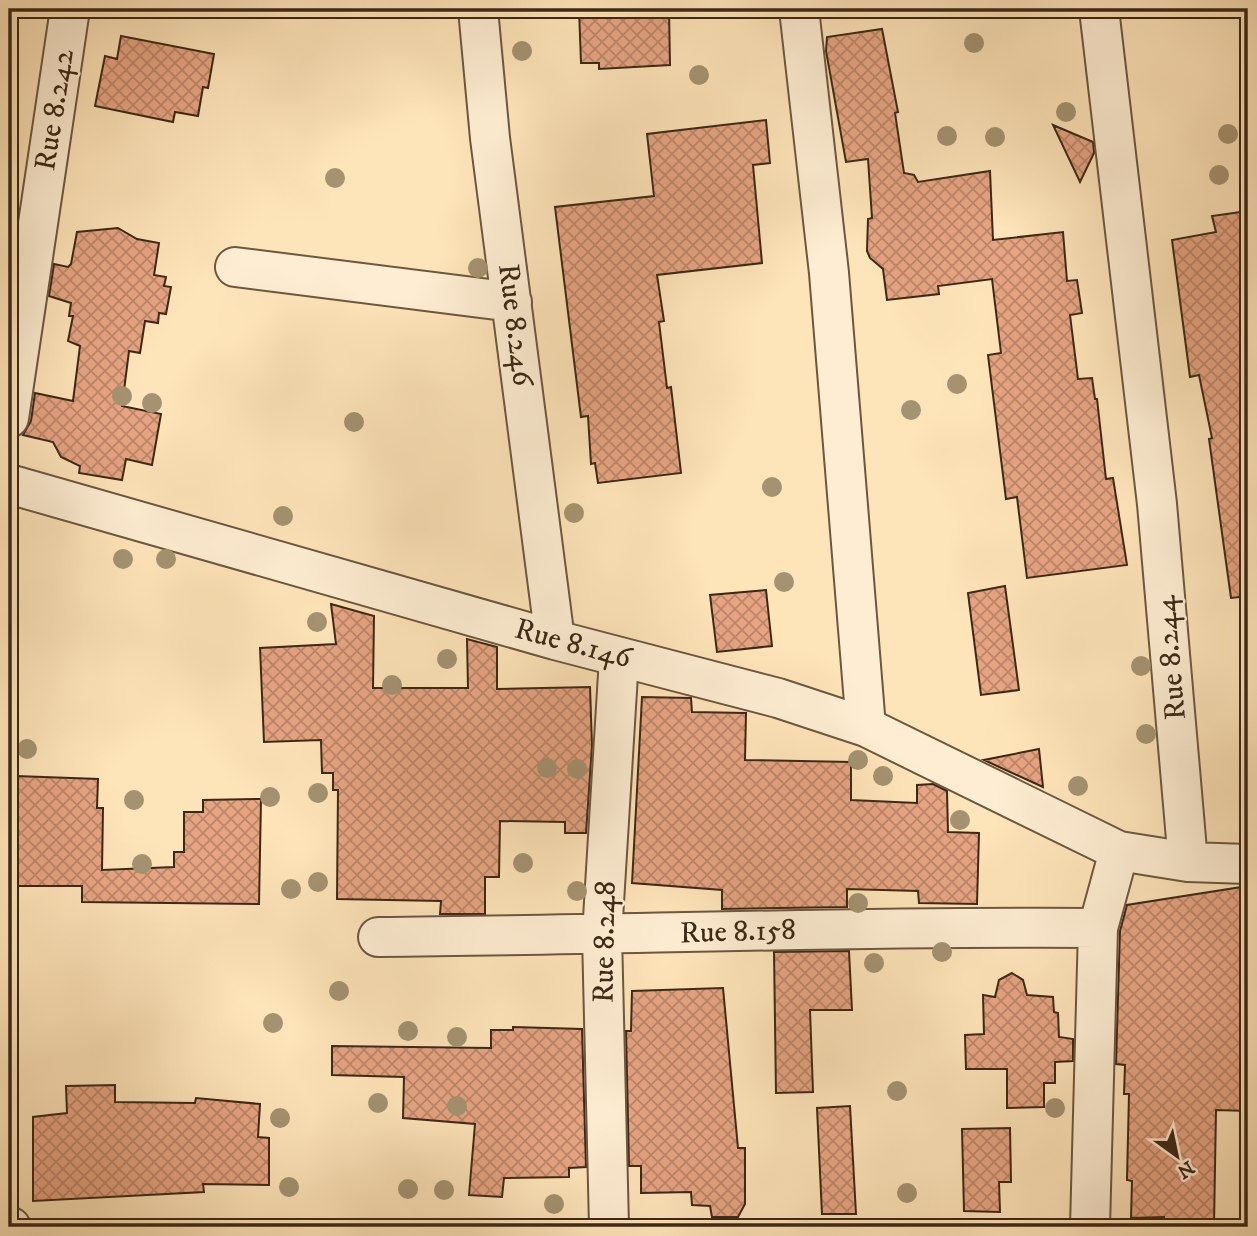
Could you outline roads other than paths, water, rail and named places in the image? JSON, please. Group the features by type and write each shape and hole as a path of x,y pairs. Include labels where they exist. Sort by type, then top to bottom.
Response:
{"street":[{"name":"Rue 8.242","path":"9,418 23,224 70,9"},
{"name":"Rue 8.246","path":"478,9 490,138 555,640"},
{"path":"799,9 829,273 866,727"},
{"name":"Rue 8.244","path":"1100,9 1157,504 1188,862"},
{"path":"235,267 512,302"},
{"name":"Rue 8.146","path":"9,484 619,658 778,698 866,727 1119,851"},
{"name":"Rue 8.248","path":"609,1227 602,935 619,658"},
{"path":"1090,1227 1098,928 1119,851 1188,862 1248,864"},
{"name":"Rue 8.158","path":"378,937 927,927 1098,928"}]}
